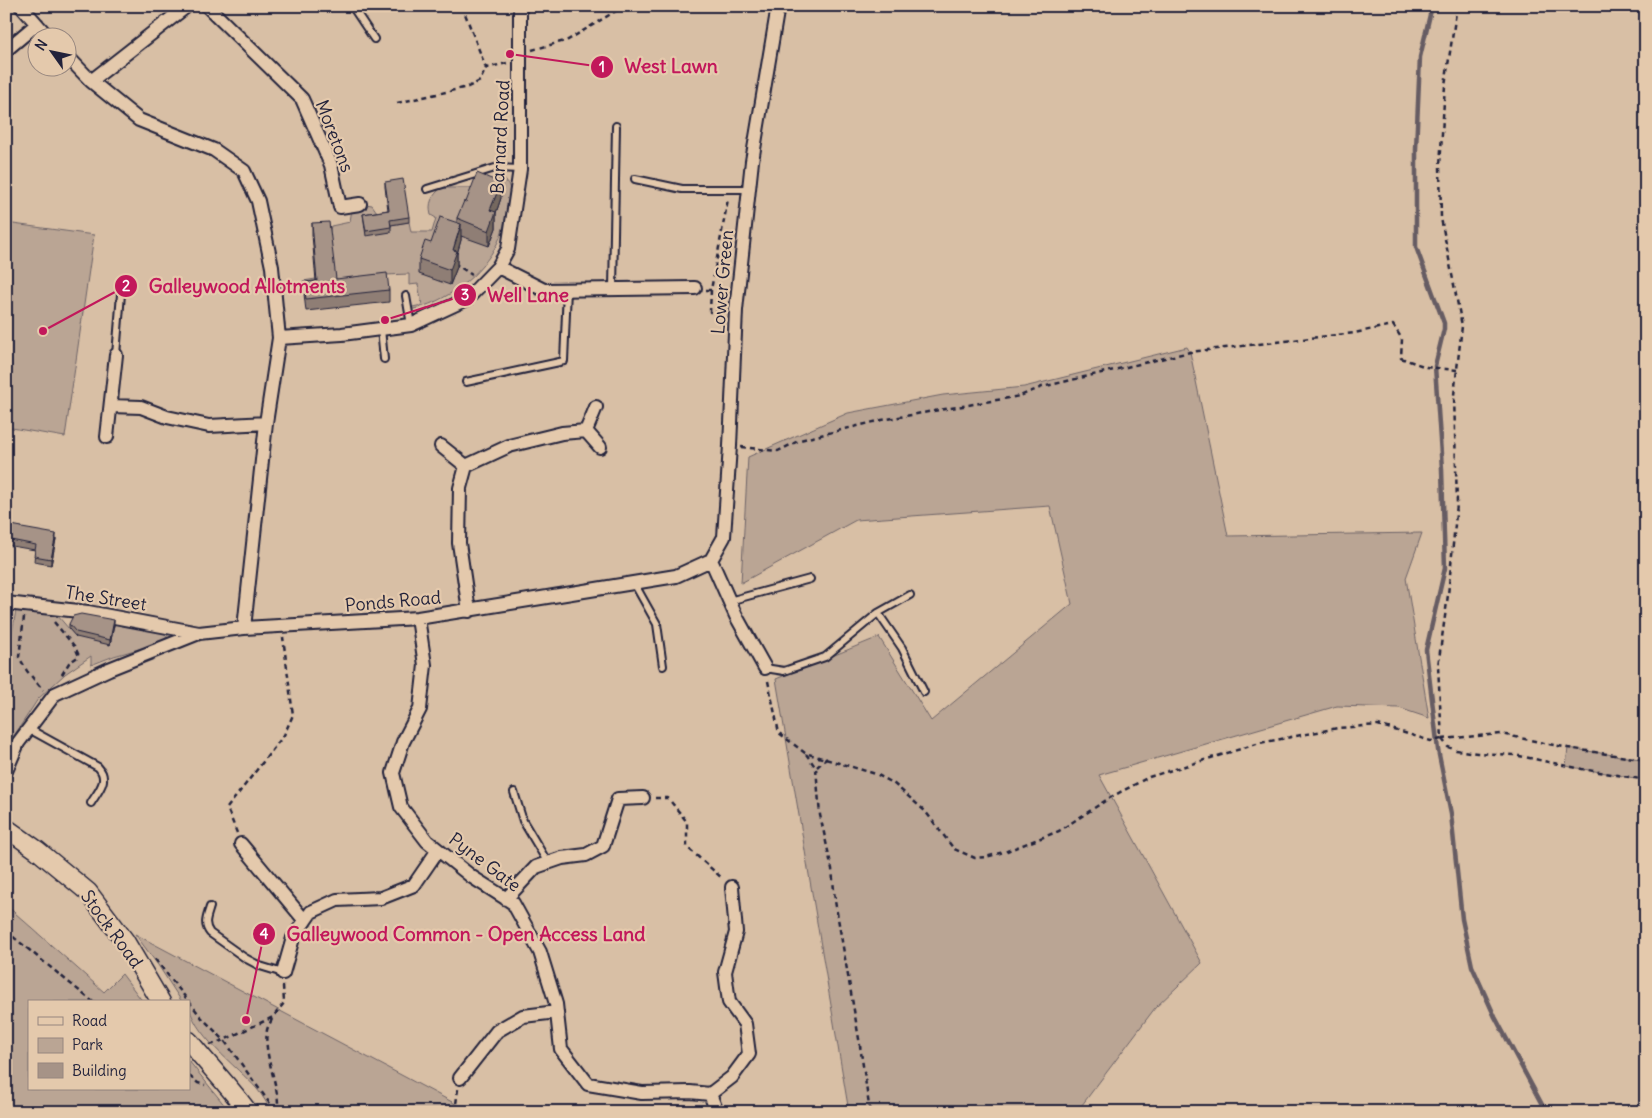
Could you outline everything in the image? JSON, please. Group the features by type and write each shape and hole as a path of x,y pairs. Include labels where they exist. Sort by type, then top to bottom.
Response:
{"main road":[{"name":"Stock Road","path":"6,828 37,850 88,892 125,941 160,1000"},
{"path":"191,1044 233,1091 248,1112"}],"street":[{"path":"21,6 40,28"},
{"path":"91,81 187,6"},
{"name":"Moretons","path":"206,6 302,99 331,165 340,207 360,204"},
{"name":"Barnard Road","path":"279,338 342,334 411,325 467,299 498,267 508,250 520,169 520,6"},
{"name":"Lower Green","path":"711,560 724,536 736,314 749,189 778,6"},
{"path":"6,50 37,24"},
{"path":"78,67 91,81 139,120 214,150 244,171 258,201 272,267 279,338 266,423 244,628"},
{"path":"498,267 544,290 695,288"},
{"path":"107,437 116,355"},
{"path":"111,406 141,407 167,417 209,426 266,423"},
{"path":"586,430 596,407"},
{"path":"586,430 600,447"},
{"path":"470,610 459,543 460,488 466,466 509,446 562,433 586,430"},
{"path":"442,446 466,466"},
{"path":"711,560 729,601 765,668"},
{"name":"Ponds Road","path":"6,771 18,743 56,694 109,669 199,633 244,628 418,618 676,576 711,560"},
{"name":"The Street","path":"6,603 24,611 88,612 199,633"},
{"name":"Pyne Gate","path":"418,618 425,665 420,710 403,742 392,773 401,807 427,841 472,877 513,904 540,952 556,1004 561,1048 588,1084 642,1093 690,1092 710,1094"},
{"path":"506,899 536,867 562,858 586,855 603,846 618,799 643,798"},
{"path":"241,844 305,921"},
{"path":"283,973 293,938 311,912 337,900 381,898 414,885 438,850"},
{"path":"717,1112 710,1094 732,1077 749,1054 745,1024 729,1002 725,972 736,932 732,887"},
{"path":"460,1078 497,1031 523,1016 557,1012"}],"lane":[{"path":"352,6 374,39"},
{"path":"613,289 616,126"},
{"path":"427,189 495,168 520,169"},
{"path":"635,179 682,189 749,189"},
{"path":"466,382 564,361 567,290"},
{"path":"116,355 122,294"},
{"path":"406,296 411,325"},
{"path":"381,329 384,359"},
{"path":"729,601 810,580"},
{"path":"634,584 657,624 663,666"},
{"path":"765,668 784,671 825,657 878,613 910,596"},
{"path":"878,613 902,648 924,692"},
{"path":"29,729 102,771 104,782 91,804"},
{"path":"514,792 523,821 548,863"},
{"path":"210,907 205,922 206,928 210,933 245,958 260,966 283,973"}],"path":[{"path":"397,103 468,87 480,81 486,68 462,6"},
{"path":"486,68 568,40 624,6"},
{"path":"1457,6 1445,86 1440,166 1440,218 1462,326 1454,395 1457,504 1448,595 1438,666 1442,740 1448,747 1456,750 1515,755 1646,780"},
{"path":"730,190 710,290 710,312 736,314"},
{"path":"451,261 472,275"},
{"path":"695,288 710,290"},
{"path":"730,446 778,451 800,440 882,420 1020,396 1042,387 1190,352 1354,333 1393,325 1402,339 1401,358 1426,367 1457,370"},
{"path":"24,611 32,617"},
{"path":"24,611 19,657 27,671 44,690"},
{"path":"47,620 53,621 62,630 79,656 69,663 58,681 65,690"},
{"path":"241,844 227,808 284,735 293,715 282,626"},
{"path":"765,668 780,733 806,753 816,768 820,815 832,869 835,901 870,1112"},
{"path":"806,753 876,774 893,783 924,811 954,849 975,858 1007,851 1059,831 1111,797 1149,777 1260,743 1338,728 1378,725 1431,741 1501,734 1568,748 1646,760"},
{"path":"816,768 827,758"},
{"path":"643,798 668,798 687,822 687,847 732,887"},
{"path":"6,931 91,1000"},
{"path":"151,954 188,1000"},
{"path":"277,1112 279,1102 268,1053 267,1029 273,1017 284,1003 283,973"},
{"path":"190,1003 224,1040 277,1112"},
{"path":"191,1044 224,1040 273,1017"},
{"path":"455,1112 460,1078"}],"green space":[{"path":"498,175 509,185 510,189 508,208 500,238 491,254 472,277 449,294 436,301 409,310 408,308 422,305 418,284 409,285 409,274 386,275 304,294 303,281 334,276 329,234 331,226 350,222 352,208 365,204 372,205 391,232 390,225 409,222 411,232 432,232 436,218 431,215 430,203 441,188 500,188"},
{"path":"6,223 94,235 65,437 6,427"},
{"path":"1187,347 1190,352 1228,536 1422,533 1406,578 1429,718 1399,708 1337,706 1099,775 1202,963 1155,1008 1082,1105 1065,1112 849,1112 776,679 879,637 931,721 1072,604 1050,506 856,520 741,583 748,457 848,413 943,395 1024,387"},
{"path":"17,604 57,615 76,637 112,630 116,620 166,631 168,635 163,642 114,656 91,665 91,656 65,674 38,699 6,748 6,644 10,645"},
{"path":"1568,748 1646,760 1646,780 1566,766"},
{"path":"6,905 104,992 122,974 142,1000 28,1000 28,1090 190,1090 190,1062 230,1112 6,1112"},
{"path":"135,934 454,1103 467,1112 272,1112 257,1089 206,1037 191,1013 190,1000 181,1000"}],"building":[{"path":"477,173 501,183 490,210 496,212 489,231 457,218 464,201 466,202"},
{"path":"403,179 409,217 390,220 391,227 366,231 363,214 389,210 385,182"},
{"path":"440,217 461,224 453,250 457,251 450,270 419,259 425,241 431,243"},
{"path":"329,222 336,279 387,273 389,290 306,299 304,282 317,281 312,223"},
{"path":"6,524 56,534 51,559 34,556 36,545 6,539"},
{"path":"81,614 114,620 110,640 76,632 69,624 73,616"}],"waterway":[{"path":"1432,6 1420,57 1416,149 1416,247 1444,323 1435,366 1442,469 1445,568 1426,650 1438,750 1451,814 1462,919 1472,966 1495,1017 1546,1112"}],"place":[{"name":"West Lawn","path":"510,54"},
{"name":"Well Lane","path":"385,320"},
{"name":"Galleywood Allotments","path":"43,331"},
{"name":"Galleywood Common - Open Access Land","path":"246,1020"}]}
